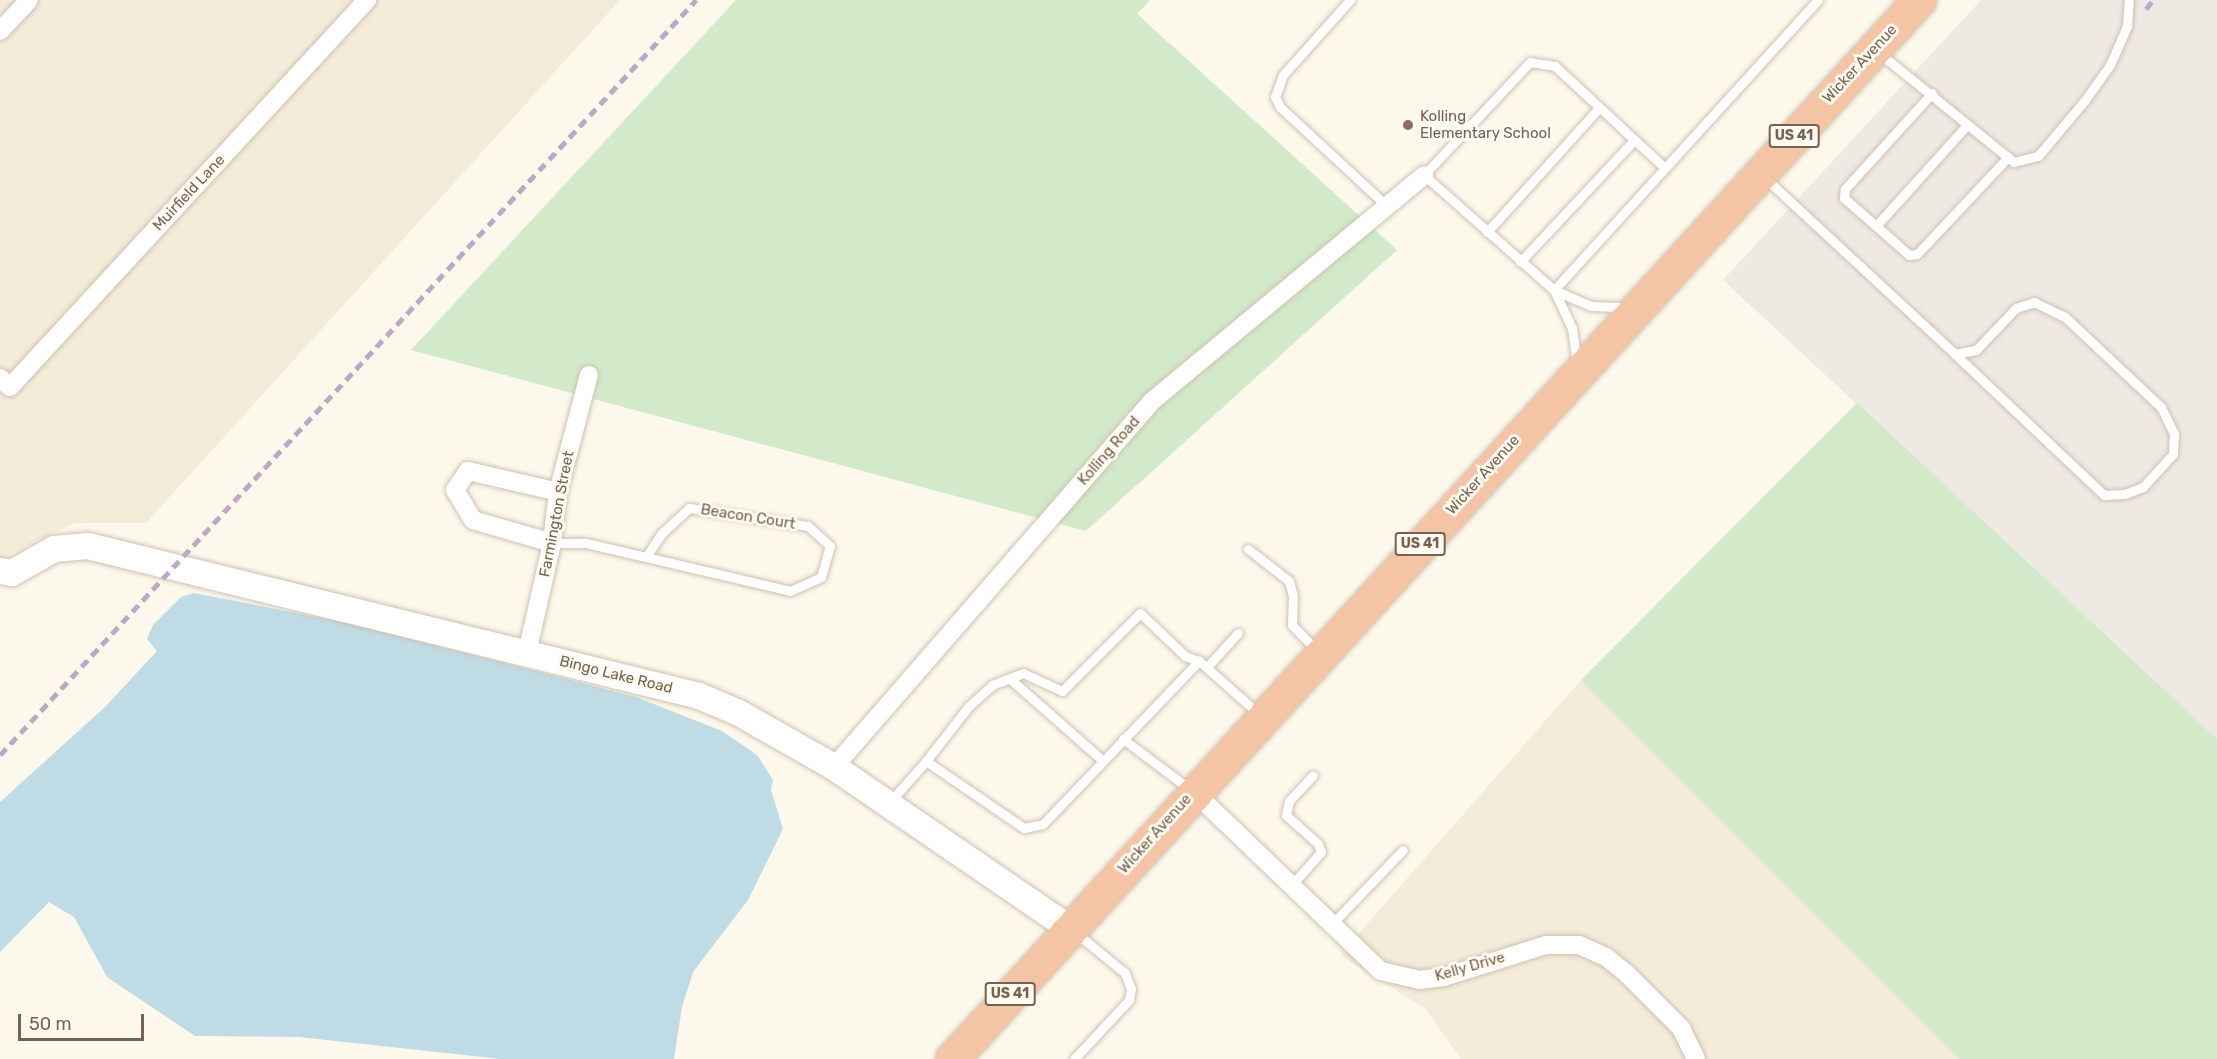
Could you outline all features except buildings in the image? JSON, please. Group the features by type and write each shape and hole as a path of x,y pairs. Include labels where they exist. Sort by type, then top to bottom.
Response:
{"highway":[{"name":"Wicker Avenue","path":"952,1059 1193,791 1919,0"}],"street":[{"path":"0,31 29,0"},
{"name":"Muirfield Lane","path":"5,382 368,0"},
{"name":"Kolling Road","path":"834,767 1151,402 1424,175"},
{"name":"Farmington Street","path":"527,653 552,543 558,492 589,375"},
{"name":"Beacon Court","path":"552,543 474,520 455,490 468,471 558,492"},
{"name":"Bingo Lake Road","path":"1,576 12,573 54,549 88,546 699,696 739,713 834,767 1069,928"},
{"name":"Kelly Drive","path":"1193,791 1330,926 1381,971 1419,980 1444,977 1546,945 1578,945 1606,957 1628,975 1681,1028 1696,1059"}],"lane":[{"path":"1350,0 1283,75 1275,97 1280,107 1387,206"},
{"path":"1554,290 1818,0"},
{"path":"1874,49 1932,93 1967,125 2014,162 2038,156 2110,66 2127,26 2129,0"},
{"path":"1638,307 1591,306 1554,290 1424,175 1530,62 1555,66 1665,168"},
{"path":"1932,93 1845,189 1844,198 1909,255 1917,254 2008,158"},
{"path":"1487,232 1599,108"},
{"path":"1876,226 1967,125"},
{"path":"1520,262 1634,140"},
{"path":"1760,173 2104,495 2125,494 2143,487 2173,454 2174,434 2162,407 2049,308 2034,303 2016,308 1976,350 1955,354"},
{"path":"1554,290 1572,328 1578,371"},
{"name":"Beacon Court","path":"552,543 586,543 790,591 821,577 830,546 808,526 689,508 661,534 646,557"},
{"path":"1248,549 1289,581 1293,596 1292,625 1319,654"},
{"path":"889,803 926,761 969,706 992,685 1023,672 1062,691 1140,613 1185,656 1203,664 1262,716"},
{"path":"926,761 1024,828 1043,824 1123,739 1238,633"},
{"path":"1009,678 1102,761"},
{"path":"1123,739 1193,791"},
{"path":"1290,887 1321,852 1318,844 1286,815 1289,801 1313,775"},
{"path":"1330,926 1403,849"},
{"path":"1069,928 1125,973 1131,989 1129,1000 1074,1059"}],"shaded area":[{"path":"0,0 620,0 146,523 74,523 0,559"},
{"path":"1981,0 2217,0 2217,739 1723,280"},
{"path":"1581,680 1960,1059 1461,1059 1426,1009 1340,955"}],"green space":[{"path":"736,0 1150,0 1137,14 1397,250 1086,531 411,350"},
{"path":"1857,403 2217,739 2217,1059 1960,1059 1581,680"}],"water":[{"path":"194,593 353,624 636,697 722,731 757,755 773,780 771,790 783,829 748,900 693,972 682,1007 674,1059 501,1059 299,1037 195,1036 107,977 74,917 49,902 0,952 0,802 105,707 157,651 147,639 153,625 181,597"}],"railway":[{"path":"0,755 696,0"},
{"path":"2146,9 2153,0"}],"place":[{"name":"Kolling Elementary School","path":"1408,125"}]}
